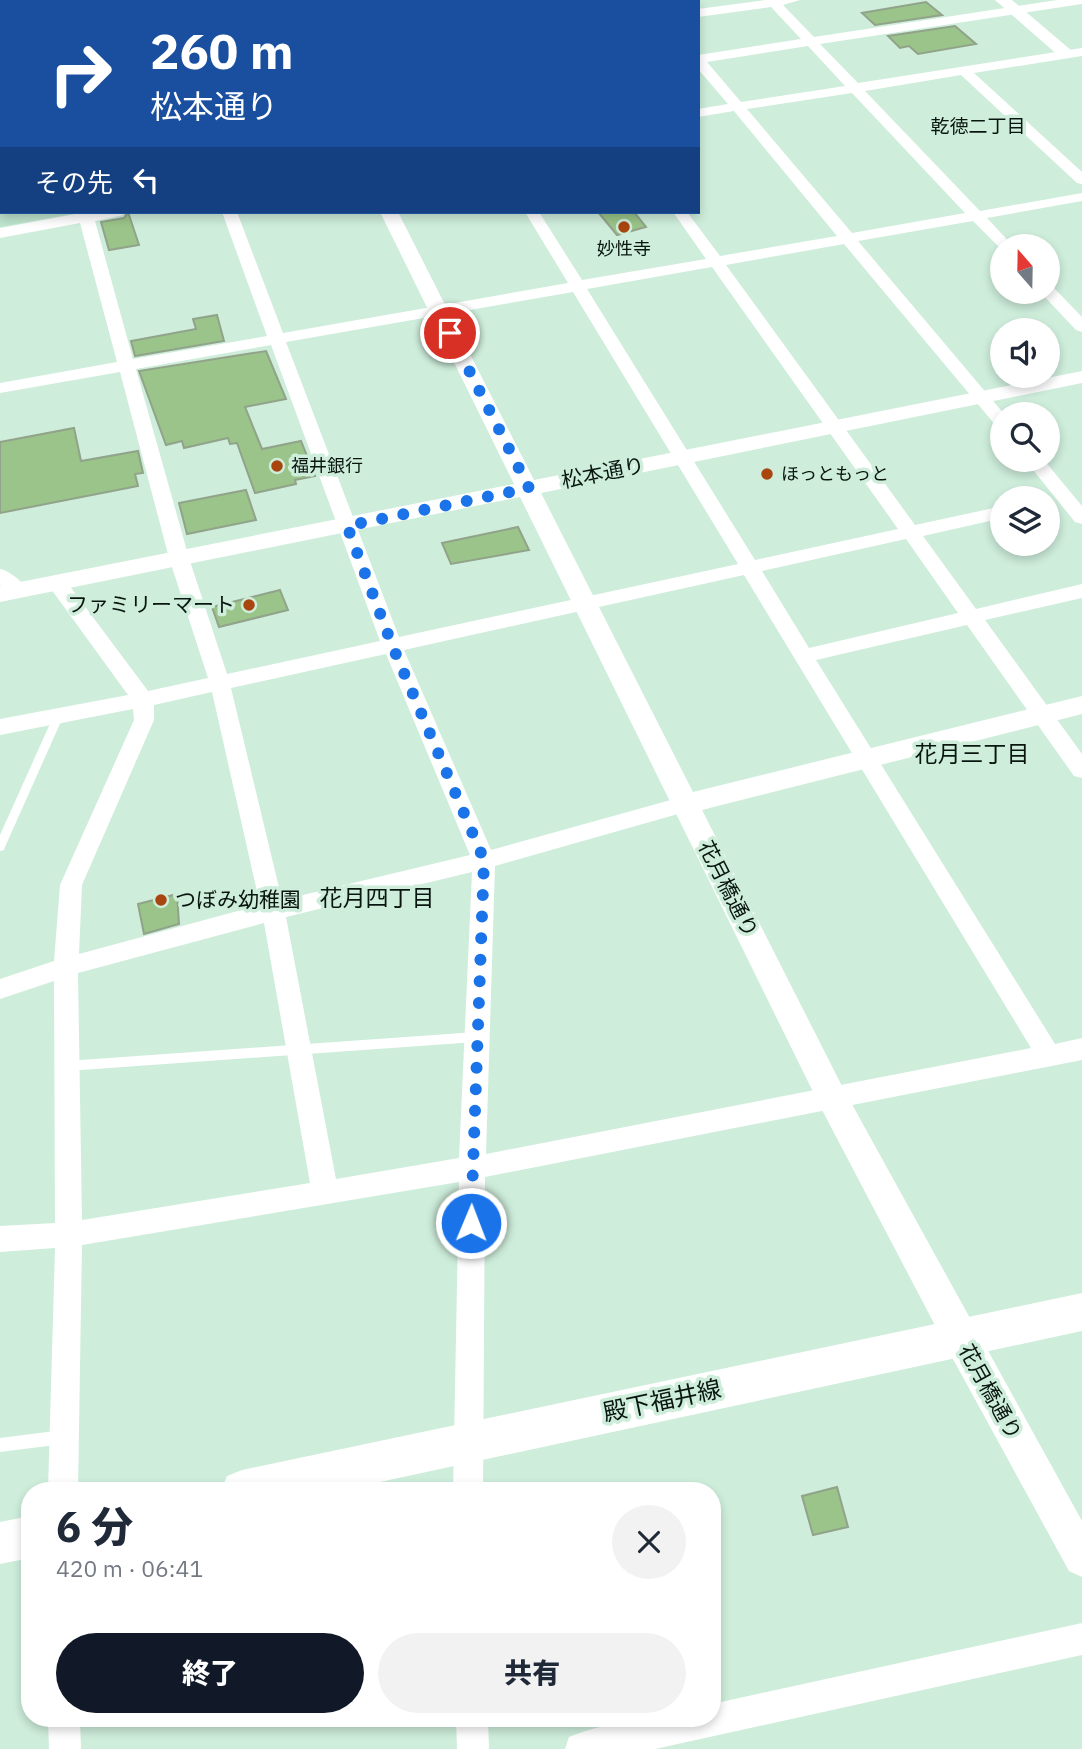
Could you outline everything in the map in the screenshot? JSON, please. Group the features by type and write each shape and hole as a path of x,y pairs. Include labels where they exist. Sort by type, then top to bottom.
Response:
{"main road":[{"name":"殿下福井線","path":"283,1482 1082,1311"},
{"path":"0,1543 21,1539"}],"street":[{"path":"700,13 794,0"},
{"path":"773,1 994,234"},
{"path":"700,60 1010,5 1082,1"},
{"path":"1010,5 1074,53 1082,68"},
{"path":"700,113 1074,53"},
{"path":"700,62 990,408"},
{"path":"965,72 1082,180"},
{"path":"0,388 1082,197"},
{"path":"0,233 105,214"},
{"path":"230,214 392,645 484,860 472,1168 468,1482"},
{"name":"花月橋通り","path":"390,214 832,1098 960,1338 1082,1558"},
{"path":"533,214 684,457 864,758 1049,1055"},
{"path":"681,214 1082,771"},
{"path":"86,217 124,365 180,558 220,683 273,911 325,1190"},
{"path":"1060,304 1082,327"},
{"name":"松本通り","path":"6,586 56,582 347,526 1082,377"},
{"path":"1044,472 1082,518"},
{"path":"0,727 143,700 990,515"},
{"path":"56,582 143,700 144,720 71,885 66,966 69,1235 63,1482"},
{"path":"803,656 1082,591"},
{"path":"0,989 66,966 273,911 484,860 685,804 1082,705"},
{"path":"0,1239 69,1235 325,1190 472,1168 1082,1049"},
{"path":"721,1718 1082,1639"},
{"path":"64,1727 65,1749"},
{"path":"472,1727 473,1749"},
{"path":"581,1749 681,1727"}],"lane":[{"path":"0,847 58,717"},
{"path":"67,1066 477,1037"},
{"path":"0,1445 64,1437"}],"shaded area":[{"path":"0,214 71,214 0,227"}],"building":[{"path":"926,2 942,15 875,25 862,13"},
{"path":"955,26 976,44 918,54 909,46 900,48 888,36"},
{"path":"129,214 139,245 109,250 101,222 124,218"},
{"path":"600,214 636,214 646,227 617,235"},
{"path":"217,315 224,341 135,356 131,341 196,329 193,319"},
{"path":"266,351 286,399 245,407 262,449 301,441 315,476 295,480 296,484 255,493 237,443 230,444 228,438 184,448 182,441 166,445 139,371"},
{"path":"74,428 81,461 138,451 143,473 135,474 138,486 0,513 0,442"},
{"path":"246,490 256,520 187,534 179,503"},
{"path":"518,527 529,550 451,564 442,543"},
{"path":"280,590 288,610 219,627 212,607"},
{"path":"177,894 179,924 144,934 138,904"},
{"path":"837,1487 848,1527 813,1535 802,1496"}],"place":[{"name":"妙性寺","path":"624,227"},
{"name":"福井銀行","path":"277,466"},
{"name":"ほっともっと","path":"767,474"},
{"name":"ファミリーマート","path":"249,605"},
{"name":"つぼみ幼稚園","path":"161,900"}],"district":[{"name":"乾徳二丁目","path":"978,126"},
{"name":"花月三丁目","path":"972,754"},
{"name":"花月四丁目","path":"377,898"}],"route":[{"path":"450,333 529,488 347,526 392,645 484,860 471,1223"}]}
